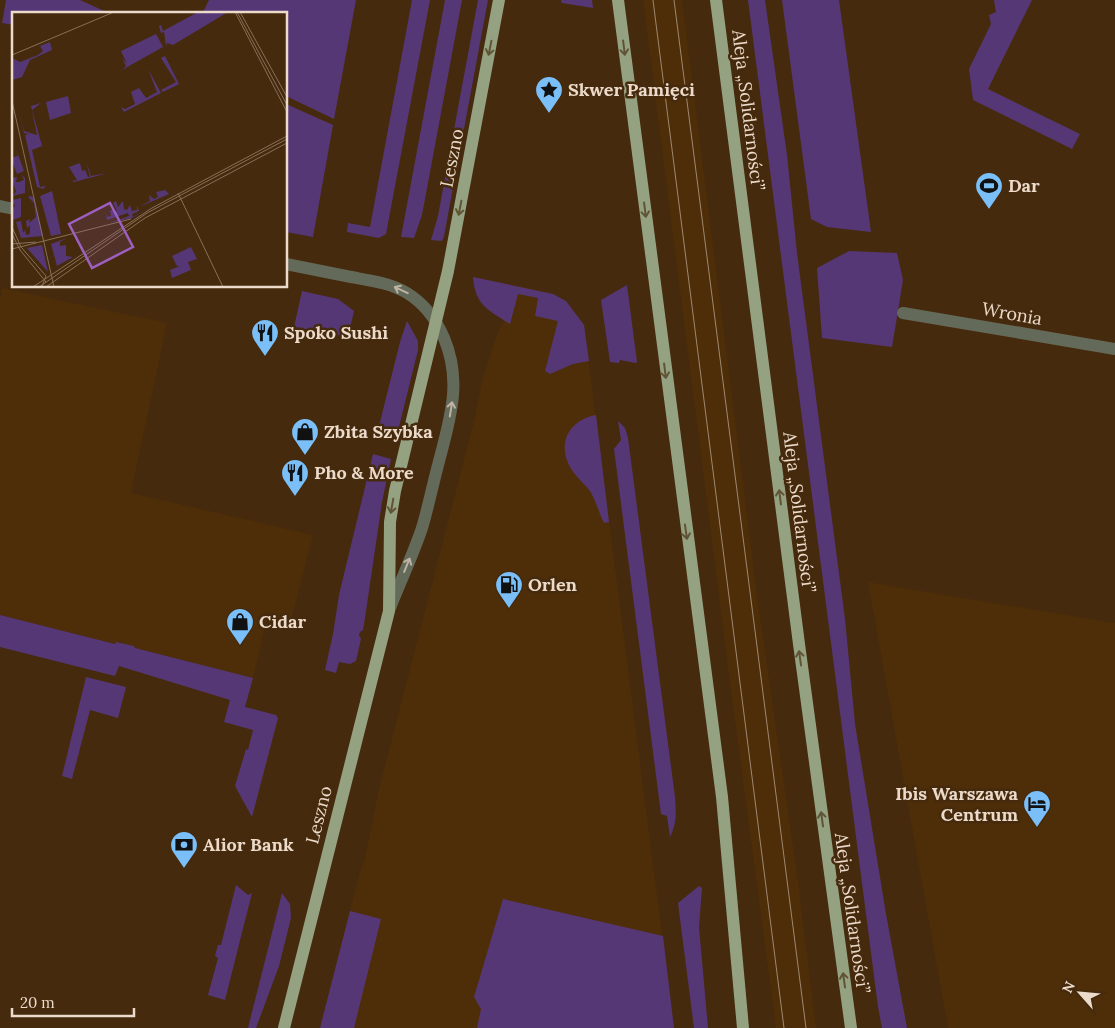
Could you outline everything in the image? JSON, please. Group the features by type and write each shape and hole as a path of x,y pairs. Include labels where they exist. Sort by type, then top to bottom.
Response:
{"main road":[{"name":"Leszno","path":"284,1028 389,611 391,514 401,462 453,246 499,0"},
{"path":"618,0 722,797 744,1028"},
{"name":"Aleja „Solidarności”","path":"716,0 800,654 851,1028"}],"street":[{"path":"288,264 397,288 413,297 436,322"},
{"name":"Wronia","path":"903,313 1115,349"},
{"name":"Leszno","path":"389,611 422,529 451,409 452,372 445,340 436,322"}],"shaded area":[{"path":"6,0 80,0 107,12 12,12 12,25 2,23"},
{"path":"209,0 356,0 334,119 288,97 288,12 203,12"},
{"path":"412,0 430,0 386,234 379,238 347,232 348,223 370,227"},
{"path":"445,0 462,0 422,215 414,238 401,237"},
{"path":"478,0 488,0 444,236 442,241 431,240 438,216"},
{"path":"561,0 592,0 593,8 562,3"},
{"path":"643,0 682,0 758,603 798,881 816,1028 776,1028"},
{"path":"748,0 765,0 787,155 797,253 845,619 855,724 907,1028 882,1028 878,1007"},
{"path":"782,0 839,0 871,232 827,227 811,219"},
{"path":"994,0 1032,0 988,89 1080,134 1072,149 973,100 969,69 991,24 989,15 996,12"},
{"path":"288,105 333,125 313,237 288,232"},
{"path":"849,251 897,253 903,280 892,347 822,338 817,268"},
{"path":"473,277 553,294 566,301 584,325 589,361 573,364 550,374 545,371 558,321 535,316 538,298 518,294 510,324 484,306 477,294"},
{"path":"627,285 637,362 620,360 619,363 610,362 601,300"},
{"path":"519,286 553,294 566,301 584,325 674,1028 320,1028 364,862 379,789 475,417 482,381 498,332"},
{"path":"2,288 167,323 131,493 313,535 290,625 267,619 253,678 134,648 134,646 117,642 116,644 0,615 0,301"},
{"path":"302,291 338,299 354,311 348,337 294,327"},
{"path":"407,321 418,341 418,350 397,435 378,430"},
{"path":"596,415 609,522 604,523 590,491 570,467 565,449 565,441 572,427"},
{"path":"618,421 625,428 628,438 675,797 675,822 670,837 667,816 661,814 614,449 621,440"},
{"path":"373,454 391,459 382,502 363,630 359,635 361,639 356,661 350,664 339,662 336,673 325,670 339,595"},
{"path":"868,582 1115,623 1115,1028 948,1028"},
{"path":"0,615 115,644 116,642 134,646 135,648 253,678 245,707 276,715 278,718 252,817 235,786 253,730 224,722 230,700 119,666 115,676 0,647"},
{"path":"86,677 126,687 118,718 90,710 72,779 62,776"},
{"path":"236,885 248,895 252,893 225,1000 208,995 218,958 215,956 218,945 221,945"},
{"path":"699,886 702,888 699,927 708,1028 694,1028 678,903"},
{"path":"282,893 290,904 291,918 279,966 256,1028 248,1028"},
{"path":"503,899 663,936 674,1028 477,1028 481,1009 474,997"},
{"path":"350,911 381,919 354,1028 320,1028"}],"tram line":[{"path":"653,0 784,1028"},
{"path":"674,0 806,1028"}],"place":[{"name":"Skwer Pamięci","path":"549,114"},
{"name":"Dar","path":"989,210"},
{"name":"Spoko Sushi","path":"265,357"},
{"name":"Zbita Szybka","path":"305,456"},
{"name":"Pho & More","path":"295,497"},
{"name":"Orlen","path":"509,609"},
{"name":"Cidar","path":"240,646"},
{"name":"Ibis Warszawa Centrum","path":"1037,828"},
{"name":"Alior Bank","path":"184,869"}]}
